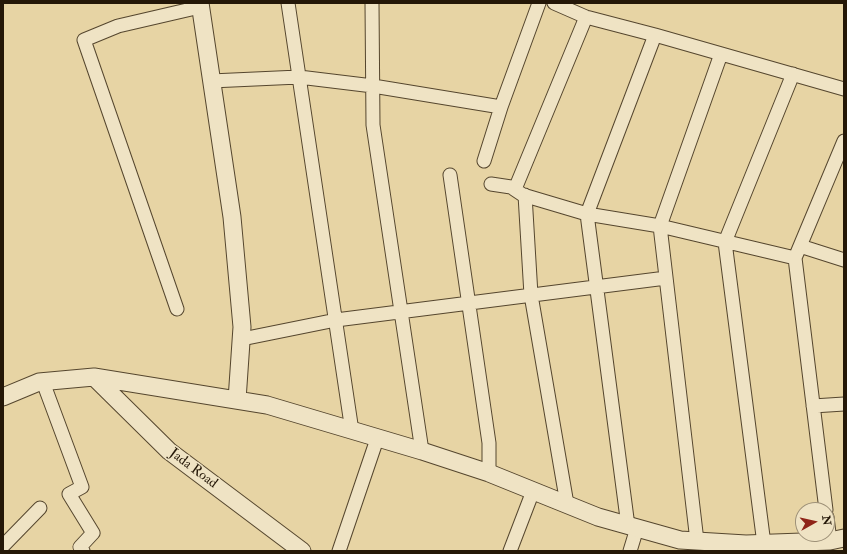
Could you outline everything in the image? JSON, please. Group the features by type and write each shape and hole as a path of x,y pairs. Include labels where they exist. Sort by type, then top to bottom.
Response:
{"street":[{"path":"288,3 352,431"},
{"path":"372,3 373,125 422,451"},
{"path":"484,161 540,3"},
{"path":"554,3 586,17 655,34 844,89"},
{"path":"177,309 84,40 118,26 200,5 232,217 242,327 237,400"},
{"path":"567,504 531,295 520,192 586,17"},
{"path":"630,551 633,527 587,214 655,34"},
{"path":"696,541 660,226 721,54"},
{"path":"764,544 725,242 793,74"},
{"path":"211,81 299,77 373,86 502,107"},
{"path":"825,502 798,252 844,141"},
{"path":"450,175 489,443 489,473"},
{"path":"491,184 587,214 660,226 725,242 844,260"},
{"path":"242,339 336,320 666,278"},
{"path":"3,397 38,382 94,377 267,405 377,439 422,451 489,473 598,517 680,540 764,544 837,540"},
{"name":"Jada Road","path":"94,377 169,451 302,551"},
{"path":"43,382 82,488 69,494 93,533 80,547 83,551"},
{"path":"814,406 844,404"},
{"path":"339,551 377,439"},
{"path":"510,551 534,491"},
{"path":"3,546 40,508"}]}
